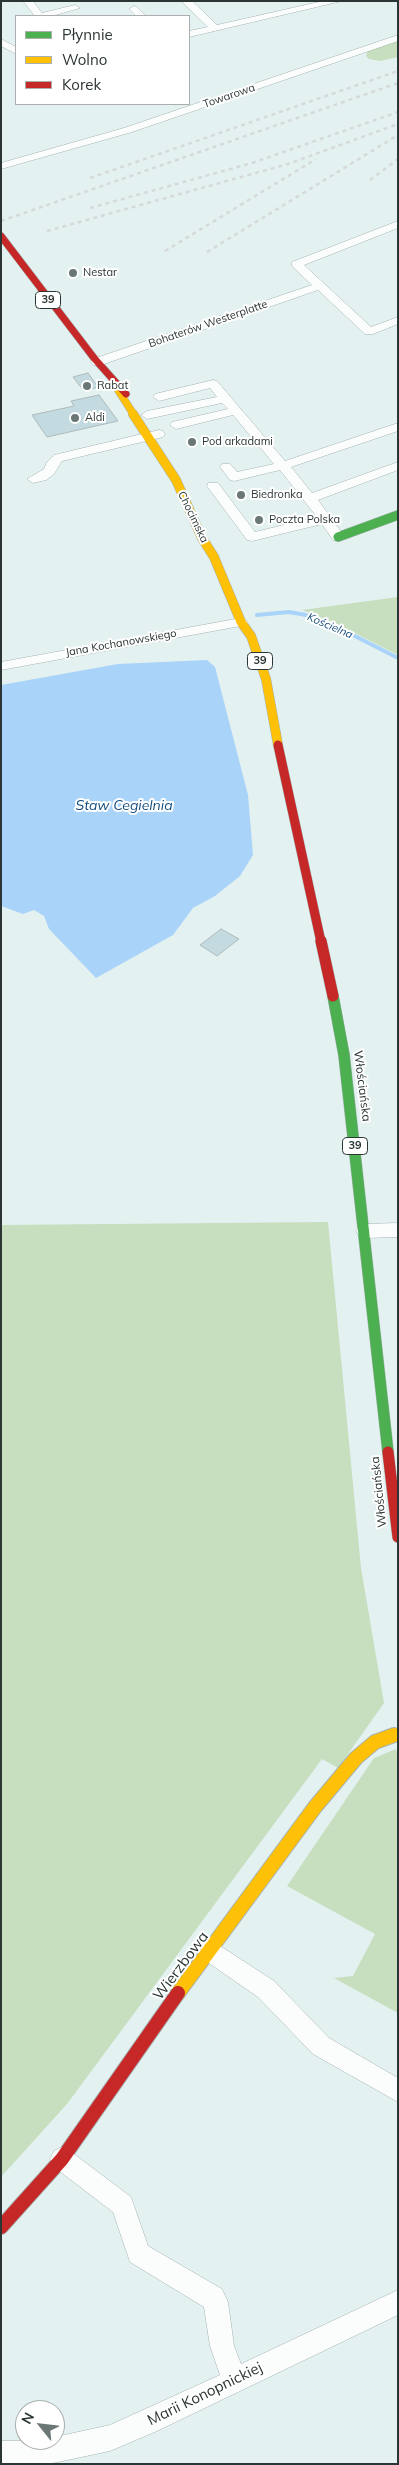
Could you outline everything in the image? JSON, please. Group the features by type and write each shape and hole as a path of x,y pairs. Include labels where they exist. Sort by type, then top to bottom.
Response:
{"main road":[{"name":"Chocimska","path":"1,236 154,435 193,491 210,536 214,557"},
{"name":"Chocimska","path":"113,382 147,415 154,435"},
{"path":"338,537 398,515"},
{"name":"Włościańska","path":"214,557 241,622 241,637 256,679 269,704 337,1014 365,1231 398,1538"},
{"name":"Wierzbowa","path":"1,2227 19,2210 62,2159 158,2021 310,1814 356,1758 375,1742 394,1735"}],"street":[{"path":"28,1 39,15"},
{"path":"186,1 215,28"},
{"path":"190,34 337,1"},
{"path":"44,15 75,8"},
{"name":"Towarowa","path":"1,166 137,127 398,38"},
{"path":"1,42 15,50"},
{"path":"398,224 296,264 369,332 398,320"},
{"name":"Bohaterów Westerplatte","path":"96,362 319,286"},
{"path":"159,397 213,384 222,394 223,399 310,498 338,537"},
{"path":"147,415 223,399"},
{"path":"176,425 235,411"},
{"path":"226,467 234,477 282,466 398,427"},
{"path":"32,479 42,477 50,471 53,462 58,458 154,435"},
{"path":"310,498 398,466"},
{"path":"213,486 252,537 325,519"},
{"name":"Jana Kochanowskiego","path":"1,666 241,622"},
{"path":"365,1231 398,1230"},
{"path":"211,1951 266,1989 321,2046 398,2091"},
{"path":"62,2159 124,2205 138,2254 213,2298 216,2302 222,2346 234,2380"},
{"name":"Marii Konopnickiej","path":"1,2454 55,2457 110,2438 148,2422 398,2302"}],"green space":[{"path":"391,42 398,42 398,57 380,61 369,59 366,56 368,50"},
{"path":"398,597 398,655 335,623 302,610"},
{"path":"328,1222 361,1568 384,1703 338,1768 322,1759 67,2104 1,2177 1,1225"},
{"path":"396,1749 398,1757 398,2013 334,1978 353,1976 375,1934 287,1886 374,1758"}],"water":[{"name":"Staw Cegielnia","path":"207,660 215,667 248,795 253,855 240,876 215,896 193,908 173,935 96,978 49,929 44,916 34,910 23,914 1,906 1,685 118,664"}],"building":[{"path":"88,373 98,387 84,391 73,377"},
{"name":"Aldi","path":"99,395 118,421 47,437 32,415 74,406 71,401"},
{"path":"221,929 239,939 217,956 200,945"}],"waterway":[{"name":"Kościelna","path":"257,615 289,612 306,615 343,630 398,658"}],"railway":[{"path":"90,178 398,71"},
{"path":"1,221 398,83"},
{"path":"90,208 252,163 398,112"},
{"path":"47,231 288,164 398,124"},
{"path":"207,252 398,135"},
{"path":"165,251 316,159"},
{"path":"370,180 398,159"}],"traffic: fast":[{"path":"338,537 398,515"},
{"path":"333,996 344,1055 388,1452"}],"traffic: slow":[{"path":"113,382 176,480 202,538 214,557 241,622 251,636 266,679 278,745"},
{"path":"178,1993 315,1807 356,1758 375,1742 394,1735"}],"traffic: jam":[{"path":"1,236 94,358 126,394"},
{"path":"278,745 333,996"},
{"path":"388,1452 398,1537"},
{"path":"1,2227 62,2159 178,1993"}],"place":[{"name":"Nestar","path":"73,273"},
{"name":"Rabat","path":"87,386"},
{"name":"Aldi","path":"75,418"},
{"name":"Pod arkadami","path":"192,442"},
{"name":"Biedronka","path":"241,495"},
{"name":"Poczta Polska","path":"259,520"}]}
